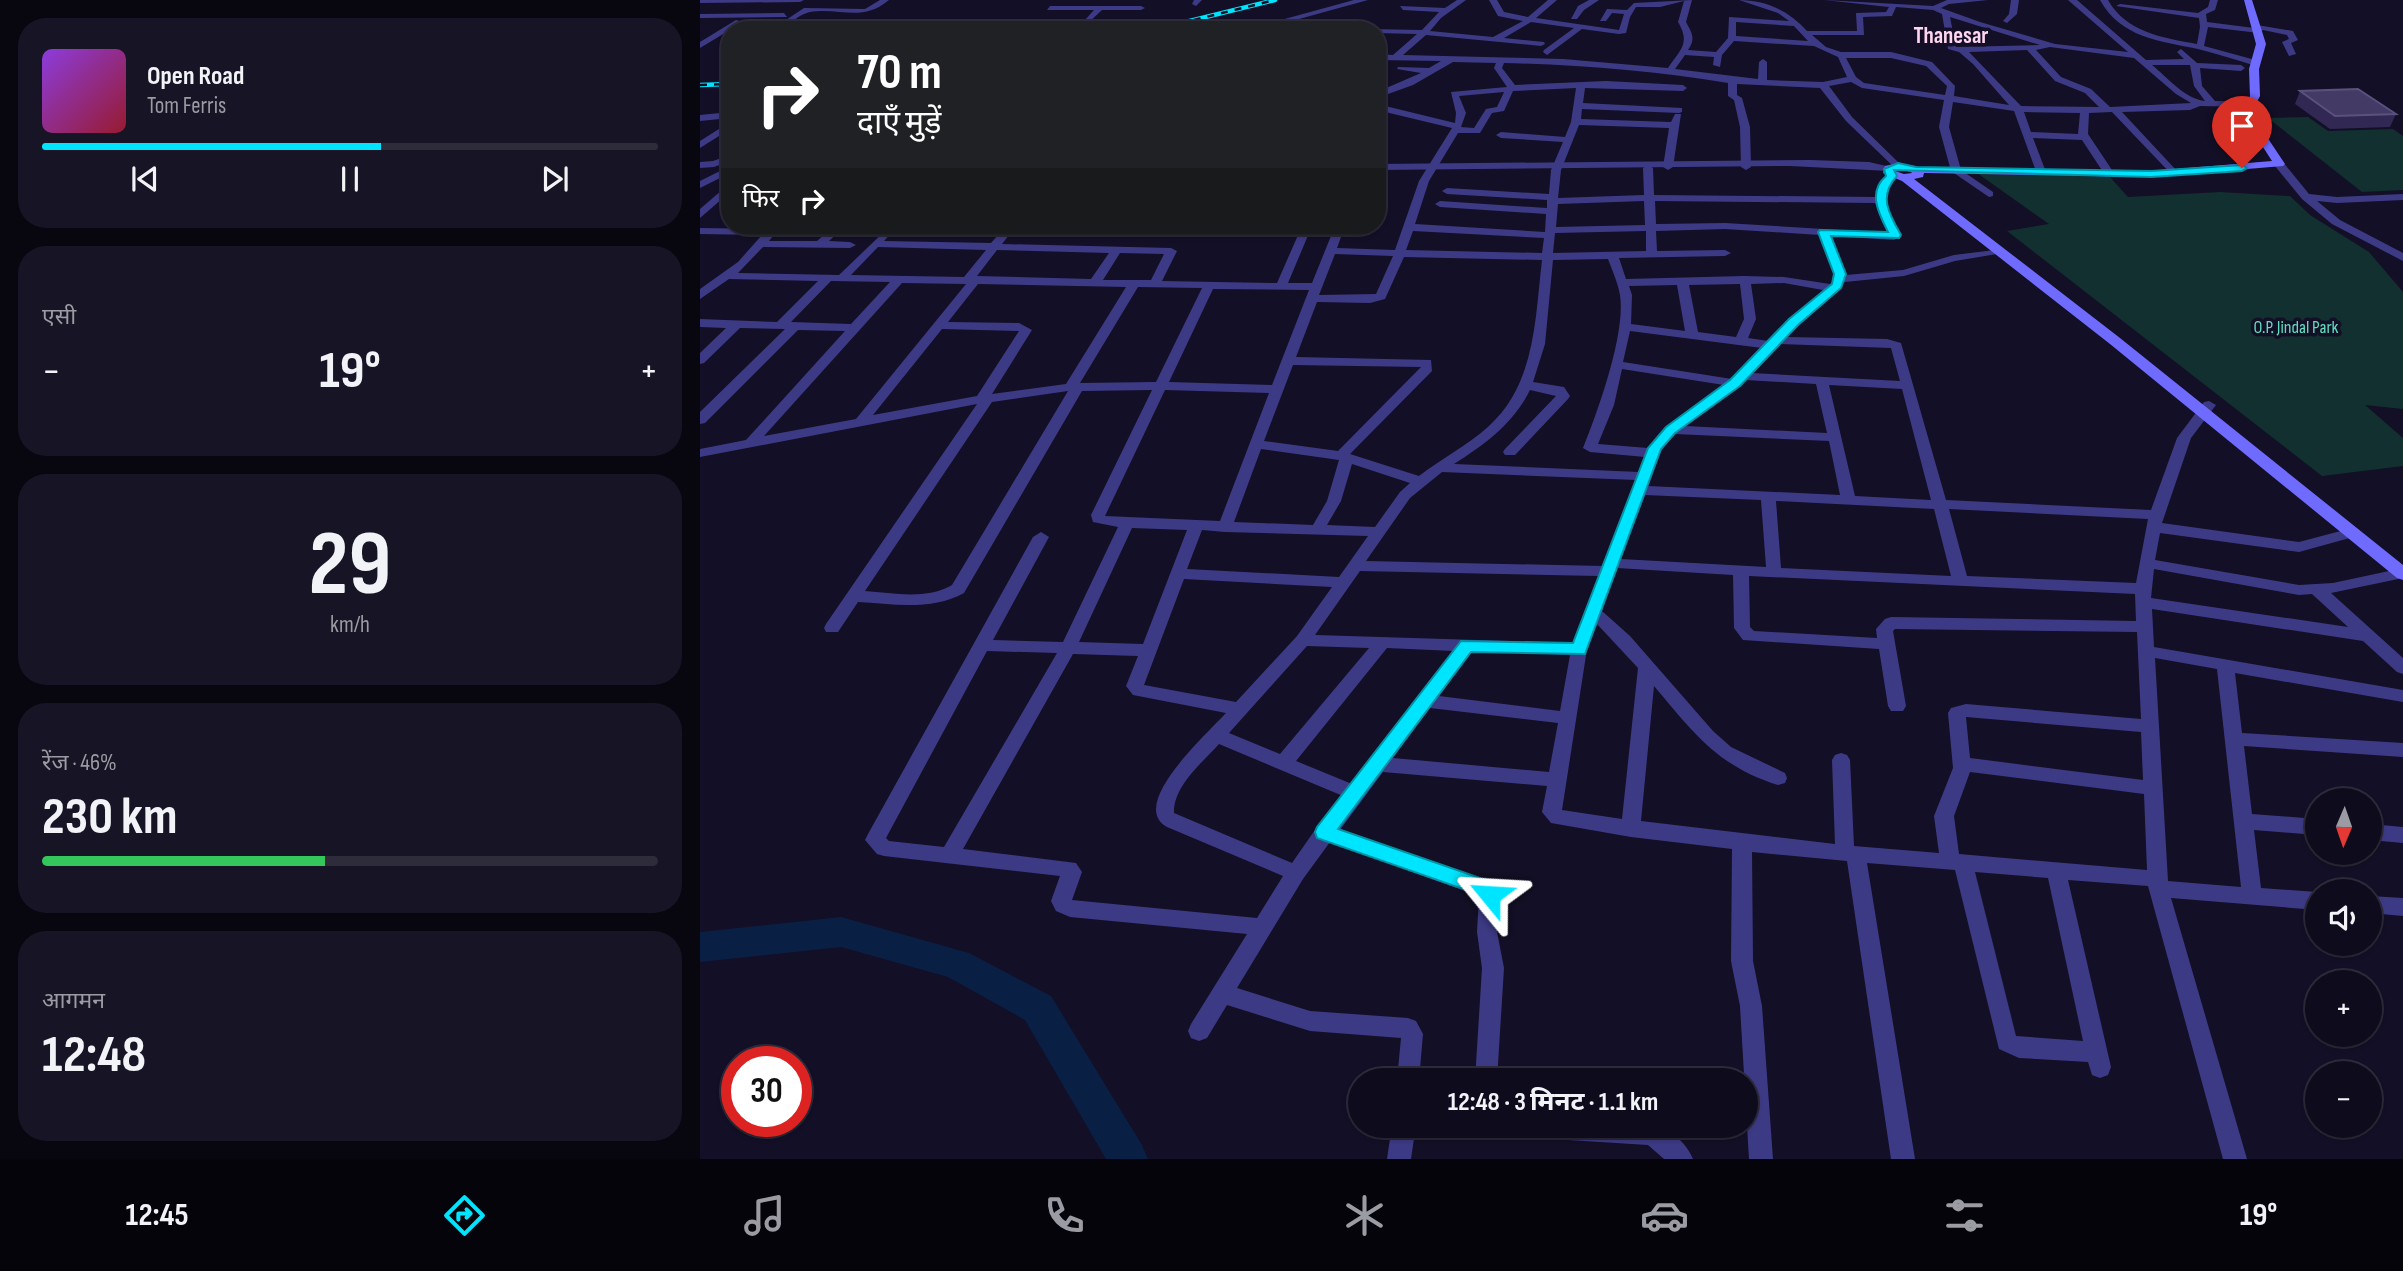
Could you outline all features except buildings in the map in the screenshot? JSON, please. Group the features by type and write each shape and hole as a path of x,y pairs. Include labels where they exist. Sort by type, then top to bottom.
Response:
{"main road":[{"path":"1892,171 1913,175 1956,170 2173,173 2279,164 2246,113 2255,96 2255,66 2260,54 2258,29 2248,0"},
{"path":"1913,175 1999,251 2205,409 2352,533 2402,569"},
{"path":"1913,175 2402,569"}],"street":[{"path":"701,9 717,1 800,0"},
{"path":"831,10 846,0"},
{"path":"789,21 807,10 870,10 885,0"},
{"path":"1037,21 1058,0"},
{"path":"1112,8 1118,0"},
{"path":"1050,8 1139,10 1147,0"},
{"path":"1270,21 1350,0"},
{"path":"1283,21 1364,0"},
{"path":"1396,57 1424,32 1434,19 1462,0"},
{"path":"1493,0 1502,14 1579,28 1621,32 1628,12 1636,5 1660,5 1681,0"},
{"path":"1486,60 1493,40 1519,28 1553,0"},
{"path":"1574,17 1581,8 1595,0"},
{"path":"1670,71 1689,43 1689,34 1682,26 1682,16 1688,0"},
{"path":"1743,0 1780,12 1806,33 1813,44"},
{"path":"1828,0 1894,5 1983,0"},
{"path":"2007,21 2013,13 2015,0"},
{"path":"2073,0 2179,92 2198,103"},
{"path":"2104,0 2112,13 2123,23 2154,37 2200,47 2255,66"},
{"path":"2164,3 2188,4"},
{"path":"2200,5 2213,3 2211,10 2202,13 2200,47"},
{"path":"1937,4 1947,14 2054,46 2139,56"},
{"path":"1806,33 1861,33 1860,15 1889,14 1894,5"},
{"path":"2120,6 2290,33 2294,40 2286,42 2292,54"},
{"path":"1088,21 1100,8"},
{"path":"1403,8 1448,10"},
{"path":"701,9 784,15"},
{"path":"1603,19 1610,11 1628,12"},
{"path":"1947,14 1951,47 1961,50 2054,46"},
{"path":"1684,52 1717,60 1732,38 1731,24 1735,18 1794,24"},
{"path":"1386,31 1424,32 1544,48 1579,28"},
{"path":"700,46 704,40 721,31"},
{"path":"1732,38 1813,44 1827,52 1841,55 1871,60 1891,55 1929,64 1951,86 1944,127 1956,170 1989,194"},
{"path":"2030,48 2057,79 2088,91 2110,109 2173,173"},
{"path":"1961,50 1976,62 2018,109 2041,172"},
{"path":"2209,51 2212,66"},
{"path":"2181,52 2194,64 2198,86 2213,103"},
{"path":"1841,55 1852,79 1862,85 2018,109 2085,110 2190,107 2198,103 2250,104"},
{"path":"1386,57 1614,65 1762,83 1823,85 1852,79"},
{"path":"1386,90 1434,71 1451,60"},
{"path":"1386,109 1477,131 1489,111 1502,109 1510,89 1499,68 1501,60"},
{"path":"1563,62 1565,74 1569,77 1568,87"},
{"path":"1762,83 1763,62"},
{"path":"2147,62 2255,66"},
{"path":"1606,84 1614,65"},
{"path":"1401,69 1434,71"},
{"path":"1668,165 1683,88 1693,76"},
{"path":"1733,81 1732,96 1738,97 1745,127 1746,165"},
{"path":"729,276 896,280 923,285 972,281 1045,287 1089,284 1282,286 1314,293 1370,299 1381,297 1424,181 1456,128 1461,113 1454,94 1606,84 1683,88"},
{"path":"1823,85 1892,171"},
{"path":"1296,873 1165,817 1164,808 1175,781 1303,640 1405,495 1419,481 1505,418 1526,385 1539,344 1551,203 1557,168 1576,122 1581,87"},
{"path":"1578,106 1679,110"},
{"path":"2085,110 2081,130 2109,173"},
{"path":"700,118 721,116"},
{"path":"1576,122 1675,125"},
{"path":"700,145 721,131"},
{"path":"1501,135 1568,141"},
{"path":"2029,135 2085,137"},
{"path":"714,164 721,161"},
{"path":"2279,164 2306,197 2336,222 2403,258"},
{"path":"700,165 721,165"},
{"path":"1557,168 1648,168 1668,165"},
{"path":"1386,169 1746,165 1892,171"},
{"path":"1648,168 1652,253"},
{"path":"1408,227 1549,232 1725,226 1894,237 1895,233 1880,211 1884,182 1892,171"},
{"path":"700,185 721,172"},
{"path":"700,185 721,186"},
{"path":"1447,191 1551,203"},
{"path":"700,215 721,195"},
{"path":"2306,197 2337,200 2403,197"},
{"path":"1440,204 1551,203 1650,198 1880,200"},
{"path":"710,204 721,205"},
{"path":"700,231 721,230"},
{"path":"1824,232 1837,283"},
{"path":"700,295 729,276 768,235"},
{"path":"819,245 830,235"},
{"path":"780,326 884,235"},
{"path":"860,423 972,281 1003,235"},
{"path":"1282,286 1303,235"},
{"path":"1225,527 1336,235"},
{"path":"760,244 850,246"},
{"path":"875,244 1171,251 1154,285"},
{"path":"1089,284 1117,250"},
{"path":"1330,251 1547,257 1725,253"},
{"path":"1623,283 1744,279 1837,283 1904,273 1954,258 1999,251"},
{"path":"1612,255 1626,295 1625,327 1607,405 1590,448 1652,453"},
{"path":"1739,341 1750,326 1751,316 1744,279"},
{"path":"750,444 896,280"},
{"path":"1682,281 1692,335"},
{"path":"1837,283 1738,380 1671,430 1652,453 1579,649 1552,812 1558,818 1742,843 2056,872 2305,900"},
{"path":"854,596 934,598 952,594 958,589 1133,285"},
{"path":"1209,285 1098,514 1102,521 1379,532"},
{"path":"700,323 855,328"},
{"path":"700,360 737,324"},
{"path":"832,628 985,398 1026,330 1019,327 938,325"},
{"path":"700,420 795,326"},
{"path":"1625,327 1739,341 1893,344 1898,350 1961,582"},
{"path":"1288,360 1427,363 1427,368 1344,457 1335,501 1317,530"},
{"path":"1618,365 1738,380 1906,385"},
{"path":"1822,381 1849,501"},
{"path":"1510,453 1564,394 1559,390 1526,385"},
{"path":"700,453 985,398 1074,387 1277,389"},
{"path":"2205,409 2184,438 2155,521 2146,563 2143,596 2158,884 2235,1159"},
{"path":"1671,430 1835,437"},
{"path":"1256,444 1344,457 1419,481"},
{"path":"1437,468 1641,483 1768,497 1940,505 2155,521 2299,547 2352,533"},
{"path":"1768,497 1774,573"},
{"path":"948,855 1068,648 1127,523"},
{"path":"1196,526 1147,650 1135,689 1240,709"},
{"path":"1041,537 875,840 884,848 1069,869 1072,872 1061,901 1070,908 1262,927"},
{"path":"2146,563 2299,590 2317,590 2402,569"},
{"path":"1357,566 1610,567 1961,582 2143,596 2367,635"},
{"path":"1741,571 1742,628 1749,636 1886,644"},
{"path":"1178,574 1345,583"},
{"path":"2317,590 2403,668"},
{"path":"1593,612 1647,666 1707,736 1725,752 1778,778"},
{"path":"1897,706 1884,629 1891,623 2145,627"},
{"path":"1303,640 1579,649"},
{"path":"1283,763 1382,643"},
{"path":"981,645 1147,650"},
{"path":"1199,1031 1220,993 1324,832 1467,646"},
{"path":"2146,651 2403,696"},
{"path":"2225,664 2252,896"},
{"path":"1631,829 1647,666"},
{"path":"1425,701 1567,718"},
{"path":"2056,872 2098,1060 2019,1048 2007,1042 1944,817 1962,764 1957,717 1961,711 2150,726"},
{"path":"1216,735 1355,793"},
{"path":"2233,739 2403,750"},
{"path":"1840,760 1850,854 1903,1159"},
{"path":"1377,764 1558,780"},
{"path":"1962,764 2153,788"},
{"path":"2243,821 2305,826"},
{"path":"1324,832 1489,891 1487,932 1493,968 1487,1068"},
{"path":"2382,833 2403,835"},
{"path":"1742,843 1742,961 1751,1006 1761,1159"},
{"path":"2382,906 2403,907"},
{"path":"1220,993 1310,1021 1408,1028 1412,1034 1409,1068"},
{"path":"1399,1159 1402,1138"},
{"path":"1659,1138 1669,1154"}],"green space":[{"path":"2308,117 2328,131 2393,129 2403,136 2403,190 2362,192 2268,118"},
{"name":"O.P. Jindal Park","path":"1977,173 2110,177 2128,197 2220,192 2290,196 2310,215 2369,252 2403,292 2403,409 2365,405 2403,438 2403,466 2322,476 2007,231 2049,224"}],"waterway":[{"path":"700,947 841,932 957,964 1038,1008 1128,1159"}],"railway":[{"path":"1190,21 1275,0"},
{"path":"700,85 721,84"}],"district":[{"name":"Thanesar","path":"1951,36"}],"route":[{"path":"1490,895 1489,891 1482,887 1324,832 1467,646 1579,649 1655,448 1671,430 1735,383 1794,322 1837,285 1840,274 1824,232 1894,237 1895,233 1880,211 1884,182 1892,176 1889,169 1904,166 1916,170 2151,174 2242,168"}]}
